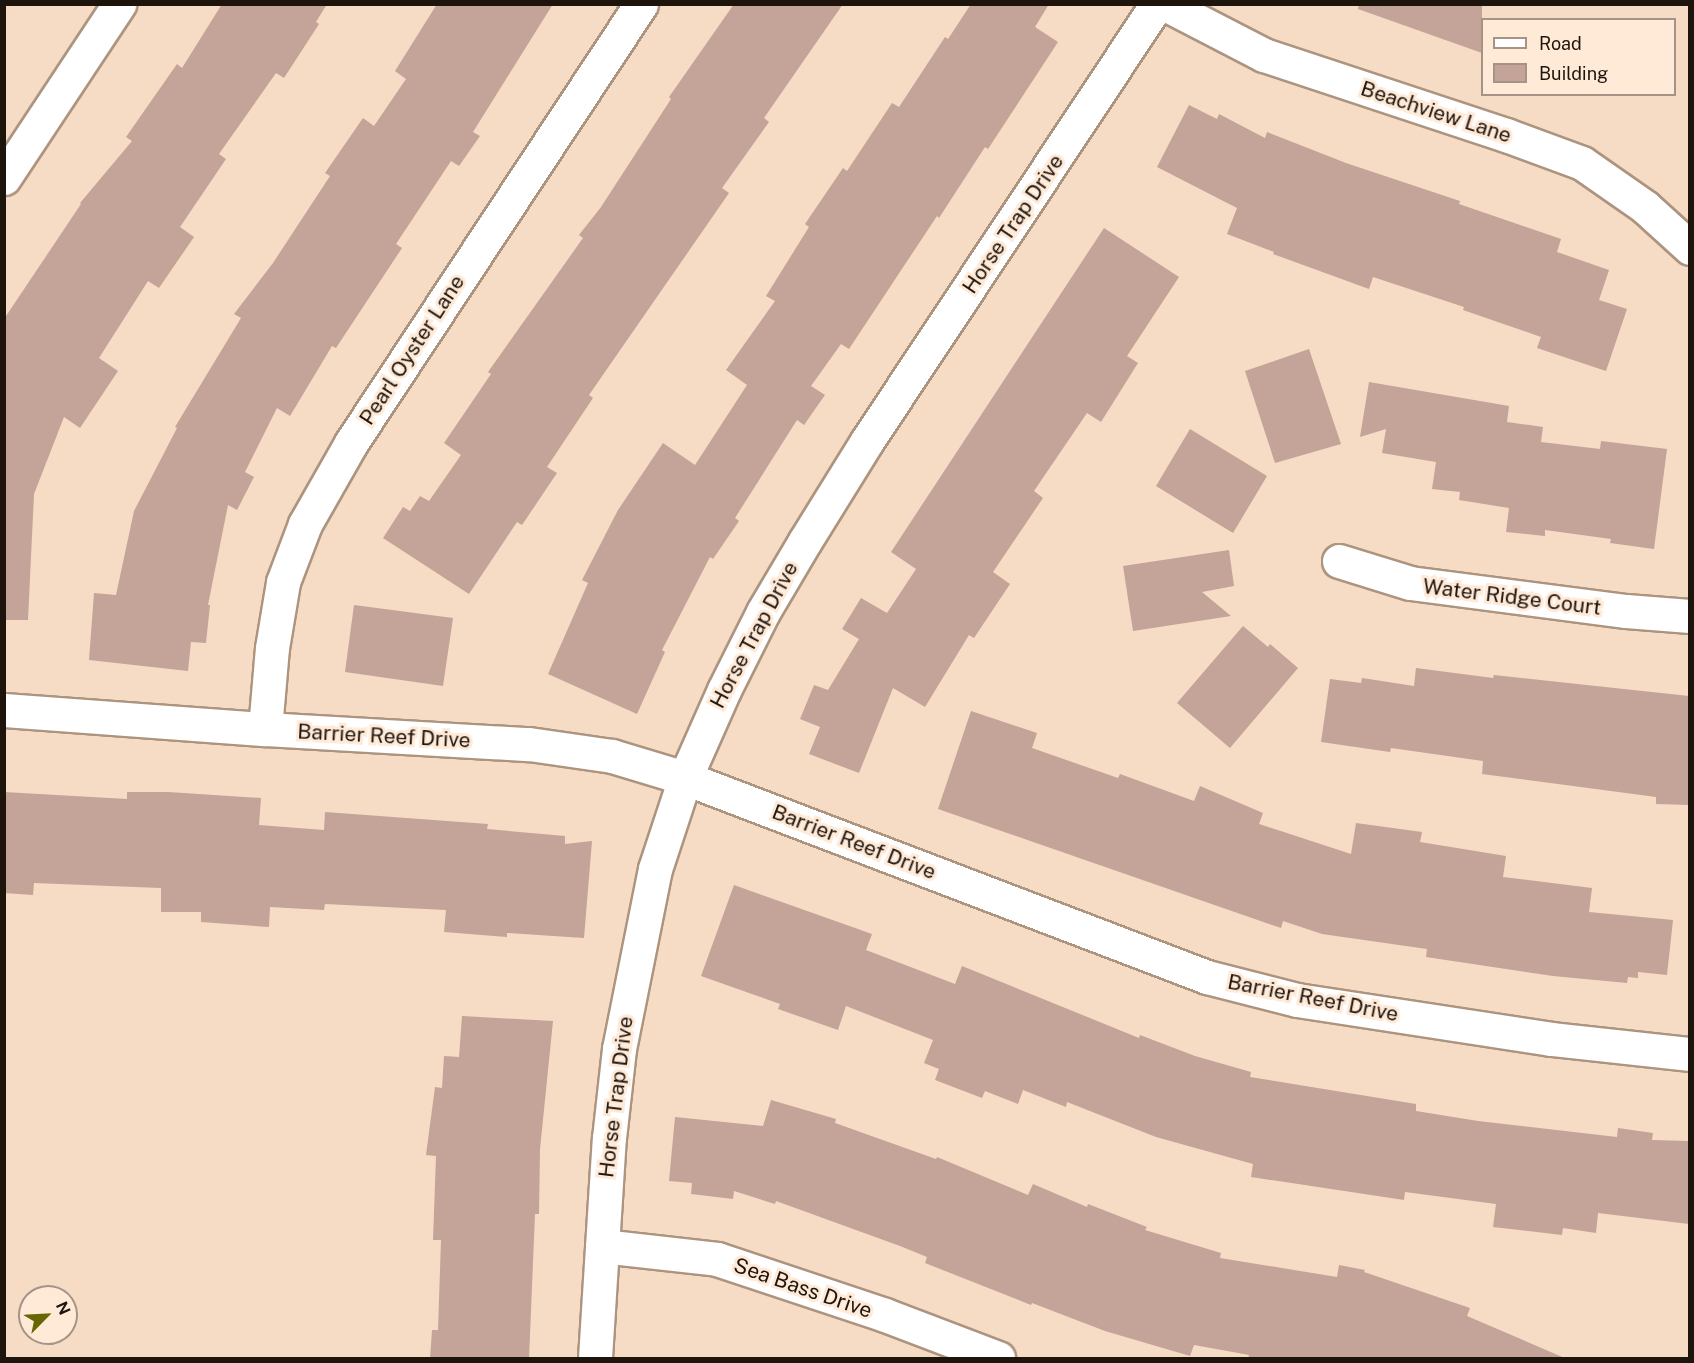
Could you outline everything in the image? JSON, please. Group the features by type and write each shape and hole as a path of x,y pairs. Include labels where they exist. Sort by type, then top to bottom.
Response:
{"street":[{"path":"4,178 119,4"},
{"name":"Pearl Oyster Lane","path":"265,729 272,648 283,582 305,524 351,443 641,4"},
{"name":"Horse Trap Drive","path":"595,1359 609,1138 619,1049 655,868 685,777 758,622 805,541 867,441 1157,4"},
{"name":"Beachview Lane","path":"1165,4 1264,55 1506,135 1582,163 1645,207 1689,248"},
{"name":"Water Ridge Court","path":"1339,561 1410,584 1626,611 1689,616"},
{"name":"Barrier Reef Drive","path":"4,710 265,729 529,744 612,756 685,777 1207,976 1297,1000 1551,1039 1689,1054"},
{"name":"Sea Bass Drive","path":"602,1246 717,1259 863,1307 998,1359"}],"building":[{"path":"222,4 327,4 316,22 319,24 284,78 276,73 219,154 226,159 180,227 194,237 159,288 148,281 99,358 118,371 80,428 64,417 34,494 28,620 4,620 4,319 80,203 132,141 126,137 177,64 182,68"},
{"path":"437,4 553,4 473,132 480,136 459,166 451,161 396,244 402,248 336,348 332,346 290,416 277,408 245,472 254,477 237,510 228,505 208,605 210,605 206,643 191,642 188,671 89,660 94,593 116,595 134,511 177,428 175,427 241,318 234,314 273,263 330,176 325,173 363,118 374,126 406,79 395,71"},
{"path":"734,4 843,4 764,118 769,122 722,188 729,193 589,395 593,398 547,467 557,473 522,525 517,522 469,594 383,538 403,507 410,511 420,496 429,501 461,455 444,443 491,374 488,372 583,238 579,235 601,207 671,99 669,97"},
{"path":"971,4 1049,4 1035,27 1058,42 988,149 985,147 939,218 937,216 849,349 841,344 811,386 825,395 804,425 797,420 735,518 739,521 713,559 710,557 662,650 665,652 637,714 548,674 588,583 582,580 618,510 663,443 695,465 747,385 726,370 775,301 766,296 809,227 805,224 843,168 847,171 892,103 899,107 945,37 948,39"},
{"path":"1359,4 1482,4 1481,53 1358,9"},
{"path":"1189,105 1217,119 1219,114 1265,138 1267,132 1346,163 1460,201 1459,204 1561,239 1557,252 1609,270 1599,300 1627,309 1606,371 1537,348 1541,337 1463,310 1464,307 1373,277 1369,289 1273,254 1274,252 1227,234 1237,208 1157,167"},
{"path":"1104,228 1179,277 1127,356 1138,363 1101,422 1087,413 1034,491 1043,498 993,572 1010,584 974,638 969,635 925,707 893,688 859,773 809,754 820,727 800,719 814,685 828,690 859,639 842,629 861,598 887,613 916,569 891,552"},
{"path":"1309,349 1341,444 1275,463 1245,371"},
{"path":"1369,382 1509,406 1507,422 1543,427 1541,442 1600,449 1601,441 1667,449 1654,549 1610,543 1611,539 1545,530 1545,536 1506,532 1509,508 1459,500 1460,492 1432,489 1436,462 1382,453 1386,429 1360,437"},
{"path":"1190,429 1267,476 1233,533 1156,486"},
{"path":"1229,550 1234,586 1202,592 1231,616 1133,631 1123,566"},
{"path":"354,605 453,618 443,686 345,672"},
{"path":"1243,626 1268,647 1270,644 1298,668 1230,748 1177,703"},
{"path":"1416,668 1493,678 1494,675 1689,696 1689,805 1656,804 1656,797 1482,774 1483,761 1391,748 1390,752 1321,742 1330,679 1361,683 1362,678 1414,686"},
{"path":"971,711 1037,733 1032,748 1118,778 1120,774 1194,801 1200,786 1263,813 1259,824 1351,854 1356,823 1422,832 1420,842 1506,856 1503,877 1592,888 1589,912 1673,920 1667,975 1638,972 1638,978 1628,977 1627,983 1553,976 1426,957 1427,949 1322,934 1283,921 1281,928 938,809"},
{"path":"4,792 127,799 127,792 168,792 261,798 259,825 324,830 325,812 488,824 487,829 565,836 565,844 592,841 584,938 507,933 507,937 444,932 446,910 325,904 324,910 270,907 269,927 201,922 201,912 161,912 161,888 34,883 33,895 4,893"},
{"path":"734,885 872,934 866,950 955,984 962,966 1139,1038 1140,1035 1195,1056 1251,1072 1250,1077 1416,1104 1416,1111 1478,1121 1617,1137 1618,1128 1653,1133 1652,1140 1689,1141 1689,1224 1598,1213 1596,1233 1563,1228 1562,1235 1493,1227 1496,1204 1405,1192 1404,1200 1251,1177 1253,1164 1156,1137 1067,1102 1066,1107 1023,1090 1018,1104 985,1091 982,1098 935,1080 939,1069 924,1063 933,1040 846,1006 838,1030 778,1009 780,1004 701,976"},
{"path":"462,1016 553,1021 540,1149 539,1214 535,1214 529,1359 430,1359 432,1330 438,1330 441,1240 433,1240 436,1156 426,1155 435,1087 442,1088 444,1056 459,1057"},
{"path":"771,1100 836,1119 835,1123 936,1159 937,1157 1028,1195 1033,1184 1087,1207 1088,1204 1147,1227 1145,1230 1221,1253 1220,1258 1337,1277 1339,1265 1365,1270 1364,1272 1470,1308 1467,1316 1567,1359 1248,1359 1249,1355 1194,1345 1190,1356 1105,1331 1032,1303 1031,1305 925,1263 927,1257 776,1201 775,1204 734,1191 733,1199 691,1194 692,1183 669,1181 675,1117 763,1126"}]}
